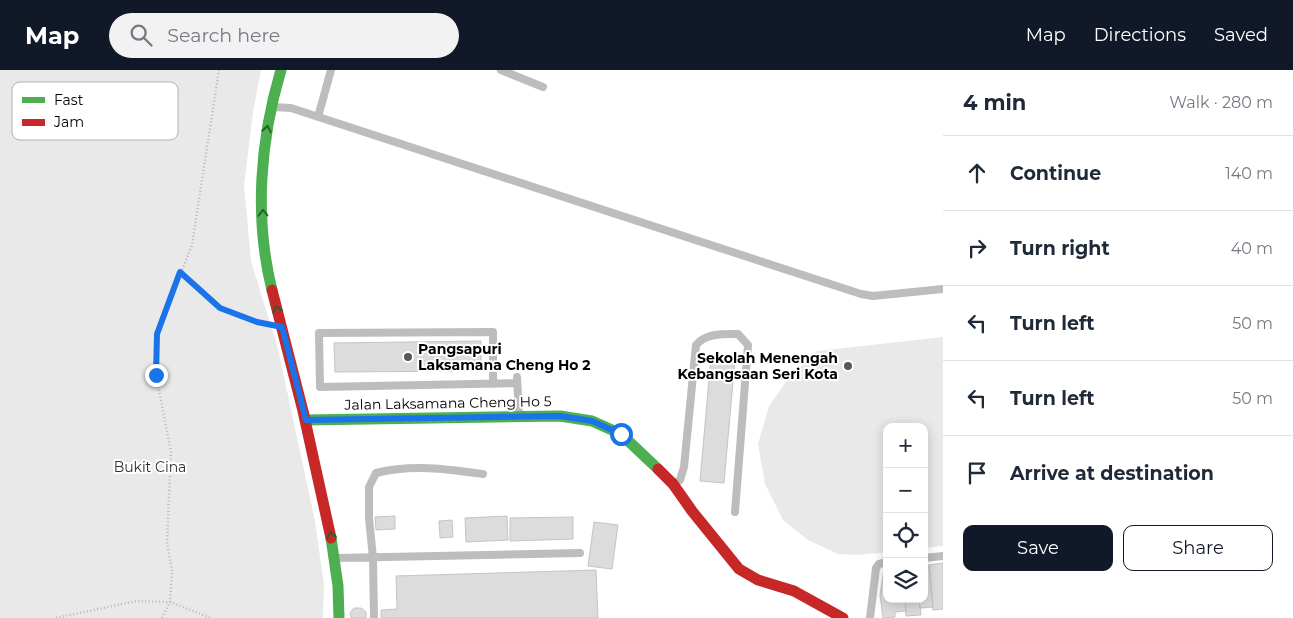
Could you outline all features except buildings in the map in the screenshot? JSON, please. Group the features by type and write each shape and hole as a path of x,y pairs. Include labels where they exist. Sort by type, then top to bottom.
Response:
{"street":[{"path":"281,70 271,107 264,152 262,215 266,261 306,420 336,558 339,600 338,618"},
{"name":"Jalan Laksamana Cheng Ho 5","path":"306,420 560,416 592,421 621,434 673,484 692,512 739,569 758,580 794,591 843,618"}],"lane":[{"path":"318,118 331,70"},
{"path":"501,70 543,87"},
{"path":"271,107 291,108 861,294 873,296 943,289"},
{"path":"493,384 493,332 319,333 320,386 493,384 517,380 519,416"},
{"path":"673,484 680,480 684,467 696,345 702,338 722,334 738,334 748,345 735,512"},
{"path":"374,618 369,487 376,473 394,468 441,468 483,474"},
{"path":"336,558 580,552"},
{"path":"928,558 943,556"},
{"path":"870,618 876,568 879,564 883,563"}],"path":[{"path":"162,618 170,602 172,571 167,543 171,452 156,375 157,334 192,245 219,70"},
{"path":"180,272 220,308 257,322 282,327"},
{"path":"56,618 136,601 170,602 211,618"}],"green space":[{"name":"Bukit Cina","path":"0,70 261,70 253,112 244,185 251,261 278,349 315,521 324,585 323,618 0,618"},
{"path":"943,337 943,546 928,548 928,423 883,423 883,552 858,555 838,554 808,540 783,520 765,484 758,444 769,406 788,379 817,351"}],"traffic: fast":[{"path":"272,290 266,263 263,235 262,179 268,124 281,70"},
{"path":"306,420 560,416 592,421 621,434 658,469"},
{"path":"331,538 338,586 339,618"}],"traffic: jam":[{"path":"272,290 303,411 331,538"},
{"path":"658,469 673,484 692,511 739,569 758,580 794,591 843,618"}],"place":[{"name":"Pangsapuri Laksamana Cheng Ho 2","path":"408,357"},
{"name":"Sekolah Menengah Kebangsaan Seri Kota","path":"848,366"}],"route":[{"path":"156,375 157,334 180,272 220,308 257,322 282,327 306,420 560,416 592,421 621,434"}]}
